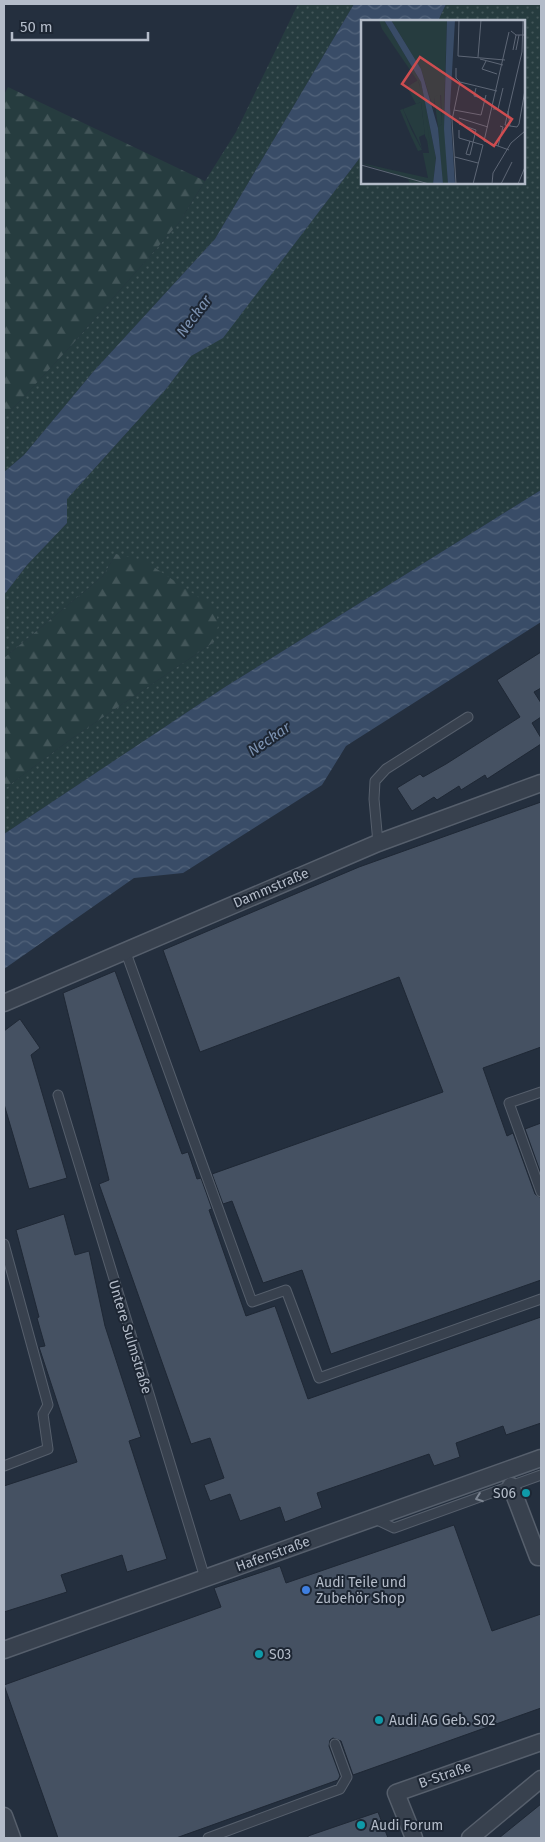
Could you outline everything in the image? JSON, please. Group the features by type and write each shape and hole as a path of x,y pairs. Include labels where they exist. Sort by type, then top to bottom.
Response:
{"street":[{"name":"Dammstraße","path":"4,1003 378,843 541,783"},
{"name":"Hafenstraße","path":"4,1650 541,1458"},
{"path":"511,1486 538,1557 541,1558"},
{"name":"B-Straße","path":"414,1838 396,1793 541,1742"},
{"path":"470,1838 541,1779"},
{"path":"4,1816 12,1838"}],"lane":[{"path":"378,843 374,799 375,781 386,769 468,717"},
{"path":"125,950 252,1302 286,1290 319,1378 541,1299"},
{"path":"541,1092 509,1103 541,1192"},
{"name":"Untere Sulmstraße","path":"58,1095 204,1578"},
{"path":"4,1244 48,1405 43,1414 48,1449 4,1466"},
{"path":"373,1518 394,1528 541,1474"},
{"path":"208,1838 340,1789 348,1777 335,1744"}],"green space":[{"path":"298,4 354,4 215,239 93,372 24,455 4,472 4,418 70,347 178,224 236,132"},
{"path":"446,4 541,4 541,490 225,687 4,834 4,789 71,739 214,642 116,554 103,576 4,658 4,595 27,565 67,523 67,499 166,389 191,356 223,337 361,156 361,184 525,184 525,20 438,20"},
{"path":"8,87 205,181 178,224 70,347 4,418 4,95"},
{"path":"116,554 145,561 216,609 218,626 214,642 71,739 4,789 4,658 103,576"}],"water":[{"name":"Neckar","path":"354,4 446,4 438,20 361,20 361,156 223,338 191,356 166,389 67,499 67,523 27,565 4,595 4,472 24,455 93,372 215,239"},
{"name":"Neckar","path":"541,490 541,622 346,746 322,785 183,873 134,878 4,969 4,834 225,687"}],"building":[{"path":"541,652 541,688 534,692 541,703 541,717 532,723 541,738 541,744 487,779 485,775 461,790 459,786 437,800 434,797 412,811 397,788 420,774 423,777 446,764 520,717 497,680"},
{"path":"541,802 541,1047 483,1068 507,1136 513,1133 535,1194 541,1198 541,1280 331,1354 302,1270 263,1283 232,1201 223,1204 212,1174 443,1092 399,977 200,1052 163,950 359,867"},
{"path":"115,971 182,1154 188,1152 197,1179 201,1178 212,1209 209,1210 246,1316 275,1306 308,1399 541,1317 541,1423 506,1435 503,1426 456,1443 460,1457 434,1466 429,1454 317,1493 322,1508 285,1522 280,1507 240,1521 230,1494 210,1501 204,1485 224,1478 210,1438 191,1444 99,1184 109,1180 63,993"},
{"path":"20,1019 40,1048 31,1055 67,1178 29,1189 4,1104 4,1031"},
{"path":"541,1123 541,1174 525,1129"},
{"path":"64,1214 75,1255 89,1251 105,1326 141,1437 129,1441 167,1559 127,1572 122,1555 61,1575 67,1592 4,1612 4,1486 77,1462 39,1347 45,1346 16,1230"},
{"path":"454,1525 492,1631 541,1614 541,1708 353,1775 341,1741 333,1738 330,1740 329,1746 340,1776 338,1780 176,1838 58,1838 4,1685 221,1607 214,1588 280,1566 286,1583"},
{"path":"541,1804 541,1838 499,1838"},
{"name":"Audi Forum","path":"378,1812 388,1838 308,1838 308,1836"}],"place":[{"name":"S06","path":"526,1493"},
{"name":"Audi Teile und Zubehör Shop","path":"306,1590"},
{"name":"S03","path":"259,1654"},
{"name":"Audi AG Geb. S02","path":"379,1720"},
{"name":"Audi Forum","path":"361,1825"}]}
